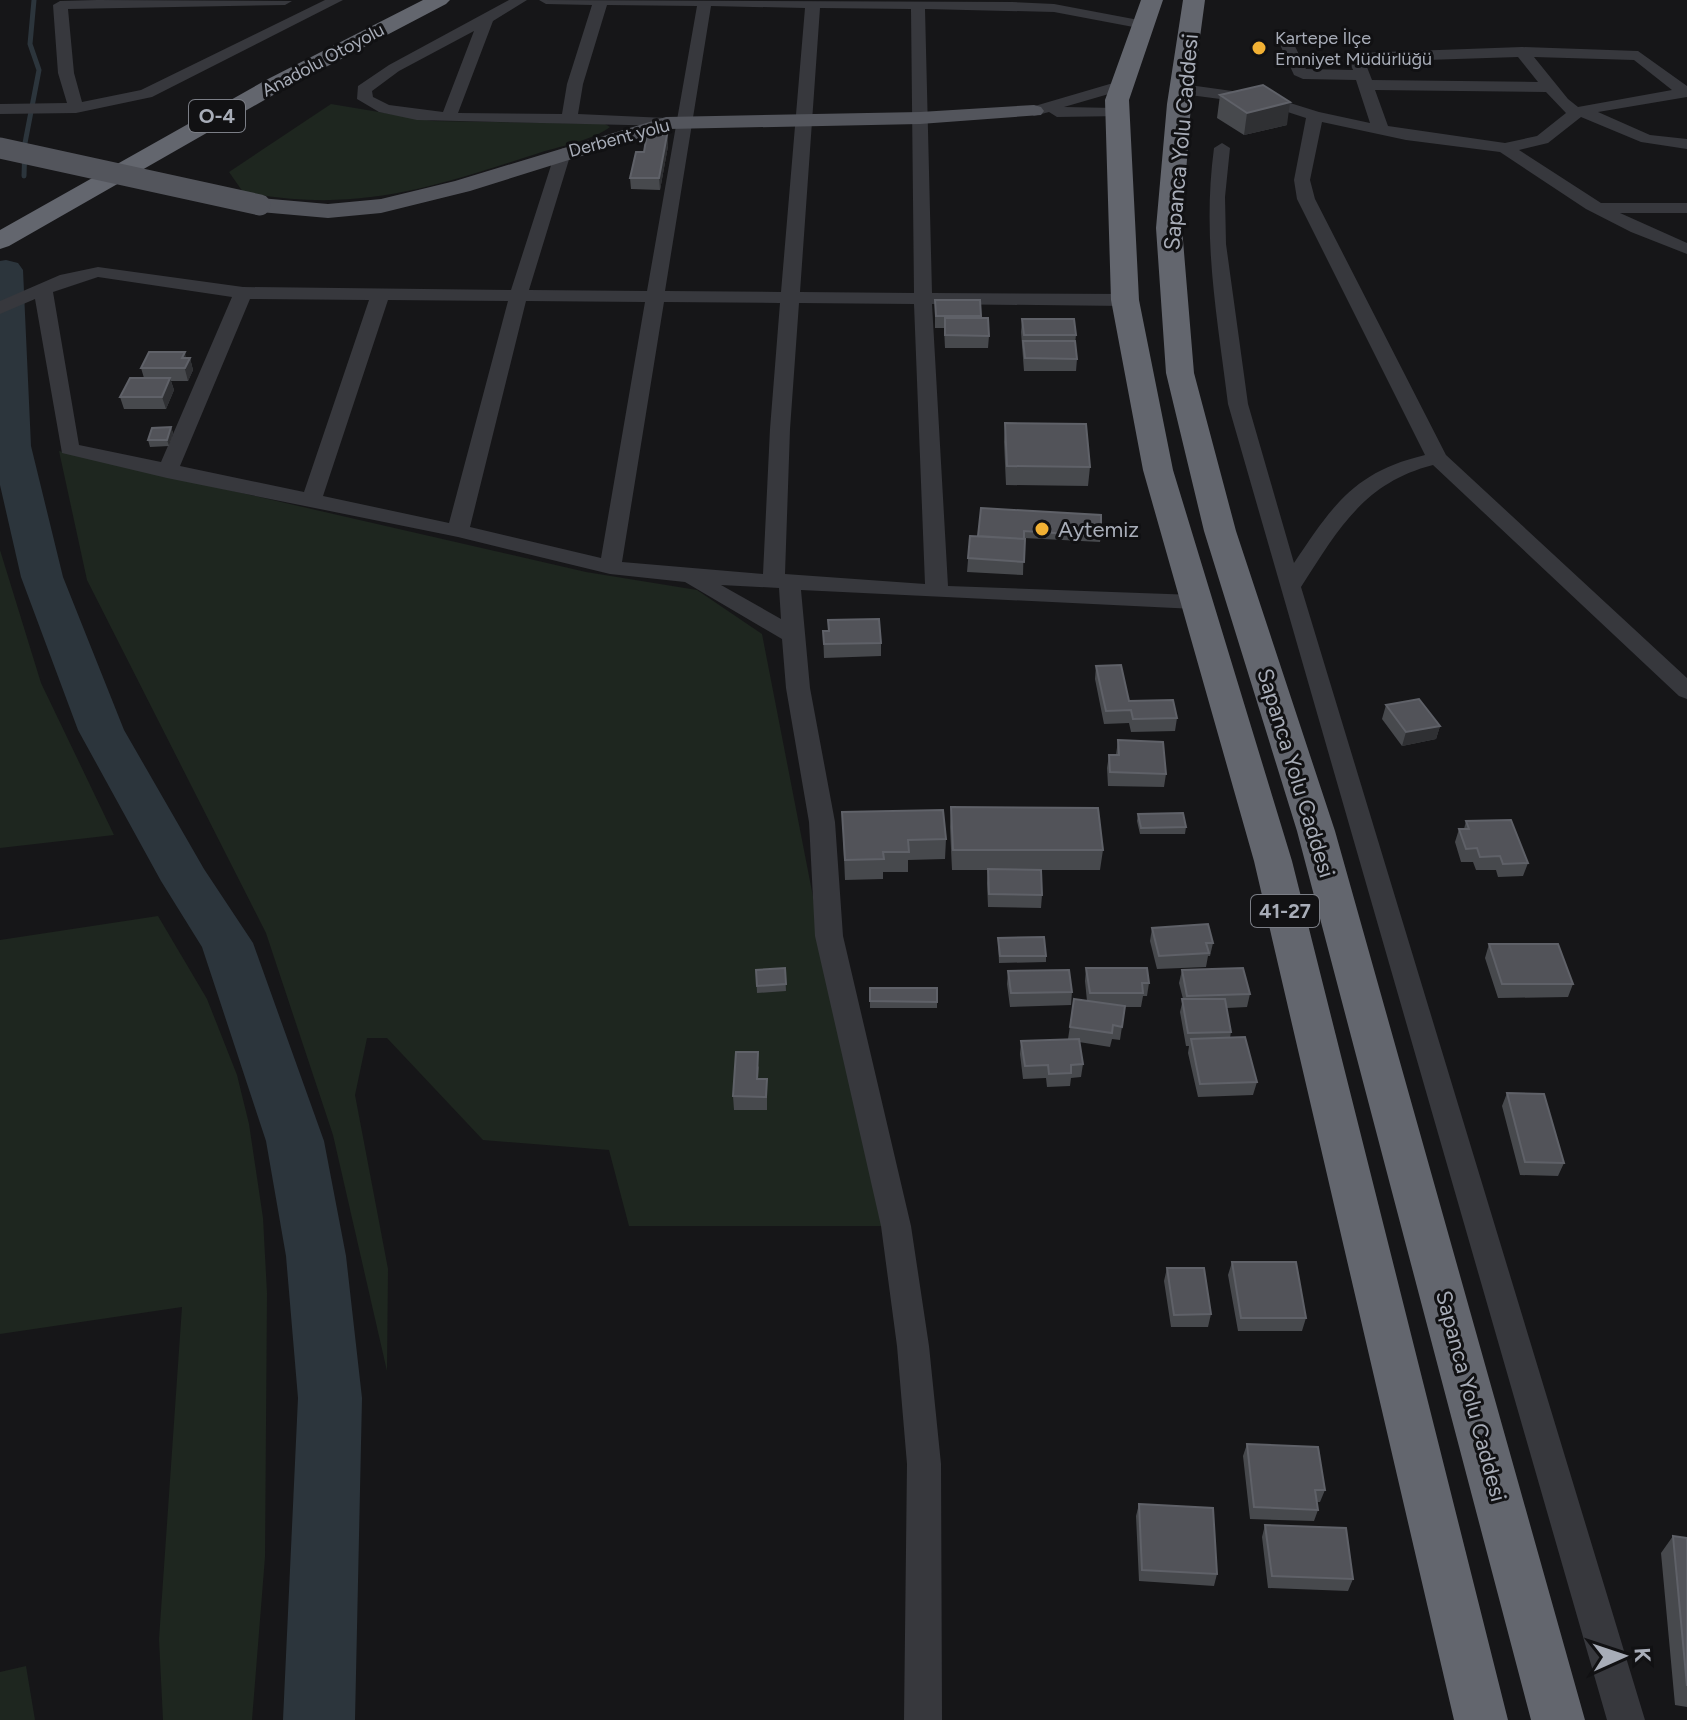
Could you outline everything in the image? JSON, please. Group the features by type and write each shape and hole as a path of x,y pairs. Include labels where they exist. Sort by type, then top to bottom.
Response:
{"highway":[{"name":"Anadolu Otoyolu","path":"151,129 400,0"},
{"name":"Anadolu Otoyolu","path":"0,241 274,85 439,0"},
{"name":"41-27","path":"1152,0 1118,99 1125,300 1158,470 1273,861 1481,1720"},
{"name":"Sapanca Yolu Caddesi","path":"1194,0 1190,105 1169,228 1180,373 1220,531 1316,831 1558,1720"},
{"path":"1118,99 1190,105"},
{"path":"0,215 111,150"}],"main road":[{"name":"Derbent yolu","path":"0,148 260,205 328,211 381,206 462,186 563,153 674,123 920,118 1034,111"}],"street":[{"path":"76,108 66,73 60,5 160,0 286,0 286,15 290,21"},
{"path":"0,109 76,108 146,94 336,0"},
{"path":"520,0 369,84 363,93 370,104 449,116 643,119 674,123"},
{"path":"546,0 1055,4 1144,25"},
{"path":"570,117 575,84 601,1"},
{"path":"610,567 654,297 674,123 704,2"},
{"path":"813,2 789,298 782,580 794,636 798,688 822,822 829,936 896,1226 913,1346 924,1464 923,1720"},
{"path":"918,3 923,300 937,592"},
{"path":"449,116 486,19"},
{"path":"1283,36 1303,74 1365,80 1550,87"},
{"path":"1522,52 1550,87 1579,112 1636,135 1687,144"},
{"path":"1381,130 1356,58 1522,52 1638,56 1686,92"},
{"path":"1190,105 1268,101 1315,116 1381,130 1505,148 1542,140 1579,112 1618,102 1686,92"},
{"path":"1034,111 1118,99"},
{"path":"1034,111 1118,99"},
{"path":"1190,105 1268,101"},
{"path":"1315,116 1302,180 1306,199 1437,458 1687,691"},
{"path":"1222,148 1216,197 1217,244 1238,404 1626,1720"},
{"path":"1505,148 1594,208 1630,227 1687,249"},
{"path":"458,531 518,296 563,153"},
{"path":"1594,208 1687,208"},
{"path":"0,308 85,273 98,272 243,293 1125,300"},
{"path":"43,289 69,449 458,531 610,567 690,576 937,592 1195,602"},
{"path":"167,472 243,293"},
{"path":"311,502 380,295"},
{"path":"1290,587 1359,494 1376,479 1437,458"},
{"path":"690,576 794,636"}],"shaded area":[{"path":"331,104 433,121 605,124 610,127 575,143 427,187 392,194 322,200 243,192 229,172"},
{"path":"59,451 586,572 697,590 762,634 816,912 896,1226 629,1226 609,1150 483,1140 387,1038 367,1038 355,1095 388,1269 387,1371 333,1135 266,933 87,580"},
{"path":"0,550 41,683 114,835 0,848"},
{"path":"158,916 207,999 237,1075 249,1124 263,1218 267,1293 265,1557 252,1720 163,1720 159,1639 182,1307 0,1334 0,940"},
{"path":"26,1666 35,1720 0,1720 0,1672"}],"building":[{"path":"1263,85 1290,102 1247,113 1220,95"},
{"path":"647,134 667,135 659,178 630,178 636,152 644,152"},
{"path":"935,300 980,300 981,316 936,316"},
{"path":"945,318 988,318 989,336 945,335"},
{"path":"1022,319 1074,319 1076,335 1024,335"},
{"path":"1023,341 1075,341 1077,359 1025,358"},
{"path":"149,352 185,352 182,358 190,358 185,368 141,368"},
{"path":"130,378 170,378 162,397 120,397"},
{"path":"1005,423 1086,424 1090,467 1007,466"},
{"path":"171,427 167,440 148,440 152,428"},
{"path":"981,508 1101,515 1101,536 1024,531 1024,539 978,536"},
{"path":"970,536 1025,539 1024,562 968,558"},
{"path":"879,619 881,643 824,644 823,631 829,631 828,620"},
{"path":"1121,665 1129,701 1173,700 1177,718 1133,719 1131,710 1106,711 1096,666"},
{"path":"1419,699 1440,726 1406,732 1386,705"},
{"path":"1118,740 1163,742 1166,774 1110,772 1109,755 1119,755"},
{"path":"951,807 1098,808 1103,850 953,850"},
{"path":"943,810 946,839 908,840 909,852 883,852 884,859 845,860 842,812"},
{"path":"1183,813 1186,827 1141,828 1138,814"},
{"path":"1511,820 1528,863 1503,864 1500,856 1480,857 1477,848 1466,849 1459,829 1469,829 1466,821"},
{"path":"988,869 1041,870 1042,895 989,894"},
{"path":"1208,924 1213,943 1206,943 1209,953 1159,956 1152,928"},
{"path":"1044,937 1046,956 1000,956 998,938"},
{"path":"1489,944 1558,944 1573,984 1502,984"},
{"path":"785,968 786,984 757,986 756,970"},
{"path":"1086,968 1147,968 1149,983 1142,983 1143,993 1090,993"},
{"path":"1243,968 1250,994 1187,996 1182,970"},
{"path":"1069,970 1072,992 1011,993 1008,971"},
{"path":"870,988 937,988 937,1002 870,1001"},
{"path":"1074,999 1125,1006 1122,1027 1113,1025 1112,1033 1070,1027"},
{"path":"1182,999 1225,999 1231,1032 1188,1033"},
{"path":"1245,1037 1257,1082 1200,1084 1191,1039"},
{"path":"1079,1039 1083,1064 1071,1065 1071,1073 1049,1074 1048,1065 1025,1066 1021,1041"},
{"path":"736,1052 758,1052 757,1079 767,1079 766,1097 733,1096"},
{"path":"1507,1093 1544,1094 1564,1163 1525,1162"},
{"path":"1232,1262 1296,1262 1306,1318 1241,1318"},
{"path":"1167,1268 1204,1268 1211,1314 1174,1315"},
{"path":"1247,1444 1318,1447 1325,1490 1315,1490 1318,1510 1254,1507"},
{"path":"1139,1504 1213,1508 1217,1574 1142,1570"},
{"path":"1265,1525 1346,1528 1353,1579 1272,1576"},
{"path":"1673,1536 1687,1538 1687,1686"}],"waterway":[{"path":"24,176 25,143 39,70 30,44 34,0"},
{"path":"6,270 11,446 42,577 101,730 186,881 227,943 295,1141 316,1256 330,1398 319,1720"}],"place":[{"name":"Kartepe İlçe Emniyet Müdürlüğü","path":"1259,48"},
{"name":"Aytemiz","path":"1042,529"}]}
